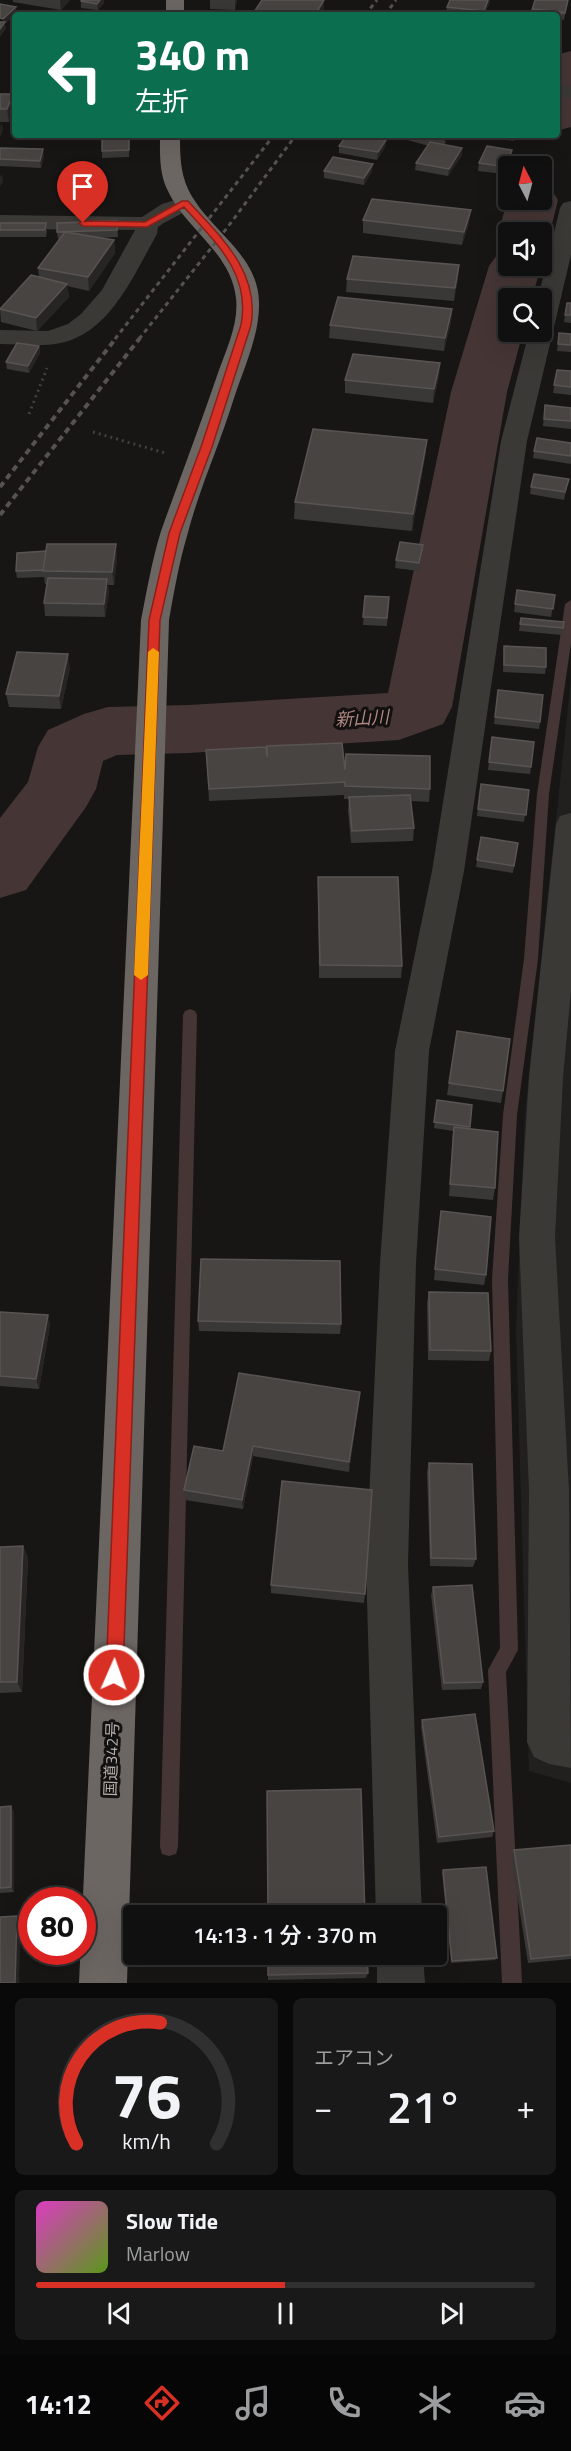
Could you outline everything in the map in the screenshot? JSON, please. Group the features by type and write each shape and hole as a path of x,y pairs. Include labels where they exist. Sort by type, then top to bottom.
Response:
{"highway":[{"name":"国道342号","path":"103,1983 155,620 174,533 191,490 249,309 244,284 232,256 185,203 172,173 170,138"}],"street":[{"path":"422,138 436,142"},
{"path":"0,222 147,224 170,209 185,203"},
{"path":"551,288 571,208"},
{"path":"0,338 59,336 86,323 100,308 146,234 147,224"},
{"path":"399,1905 387,1564 398,1263 412,1051 447,871 514,441 538,342"},
{"path":"571,824 546,1077 537,1237 549,1491 549,1742 571,1746"},
{"path":"400,1965 401,1983"}],"path":[{"path":"29,414 59,336"},
{"path":"93,432 171,454 191,490"}],"shaded area":[{"path":"571,678 571,1783 529,1771 516,1328 525,1113"}],"building":[{"path":"82,0 100,0 97,4"},
{"path":"262,0 324,0 317,12 254,12"},
{"path":"450,0 488,0 484,11 447,7"},
{"path":"535,0 568,0 565,13 532,10"},
{"path":"0,4 16,7 3,19 0,18"},
{"path":"533,9 562,12 560,19 560,12 532,12"},
{"path":"0,94 12,94 7,109 0,109"},
{"path":"102,138 129,138 129,150 102,151"},
{"path":"345,138 386,140 378,152 339,146"},
{"path":"430,142 462,148 449,169 416,163"},
{"path":"487,146 512,150 510,156 498,156 498,166 479,163"},
{"path":"0,148 43,149 40,161 0,159"},
{"path":"333,157 373,164 364,178 324,171"},
{"path":"372,199 471,210 464,232 363,220"},
{"path":"117,221 117,230 57,232 57,223"},
{"path":"0,223 46,223 45,230 0,230"},
{"path":"65,232 114,240 88,277 38,268"},
{"path":"353,256 459,265 455,288 347,279"},
{"path":"31,275 67,284 36,318 0,309"},
{"path":"338,297 452,309 445,338 330,325"},
{"path":"567,303 571,303 571,315 565,315"},
{"path":"559,333 571,334 571,345 558,344"},
{"path":"17,343 39,346 28,366 6,362"},
{"path":"353,354 440,363 434,389 345,380"},
{"path":"557,370 571,371 571,387 554,385"},
{"path":"545,405 571,408 571,421 544,419"},
{"path":"313,429 427,440 413,514 295,502"},
{"path":"537,438 571,443 571,456 534,451"},
{"path":"534,474 569,479 565,492 531,487"},
{"path":"400,542 423,545 419,563 396,560"},
{"path":"47,544 116,544 112,572 43,571"},
{"path":"46,551 43,570 16,571 17,553"},
{"path":"48,578 107,579 104,604 44,603"},
{"path":"517,590 555,595 553,609 515,604"},
{"path":"365,596 389,597 387,618 363,617"},
{"path":"521,618 564,622 563,628 520,624"},
{"path":"504,646 546,648 546,667 504,665"},
{"path":"17,652 68,654 59,696 6,694"},
{"path":"498,690 543,695 540,722 495,717"},
{"path":"492,737 534,742 531,767 489,762"},
{"path":"342,743 345,770 346,754 430,756 430,789 345,786 345,782 209,789 206,750 266,747 267,757 267,746"},
{"path":"481,784 529,790 526,815 478,809"},
{"path":"410,795 414,828 352,831 349,797"},
{"path":"481,837 518,843 514,866 477,860"},
{"path":"318,877 398,877 402,966 320,965"},
{"path":"457,1031 510,1039 503,1091 449,1083"},
{"path":"437,1100 472,1105 470,1127 434,1122"},
{"path":"454,1127 498,1132 495,1188 450,1184"},
{"path":"441,1211 491,1217 486,1275 435,1269"},
{"path":"201,1259 340,1261 341,1324 198,1321"},
{"path":"429,1292 488,1293 491,1351 430,1350"},
{"path":"0,1312 48,1315 36,1379 0,1376"},
{"path":"239,1373 360,1392 349,1462 253,1446 242,1500 184,1490 194,1446 223,1451"},
{"path":"429,1463 472,1464 476,1559 431,1558"},
{"path":"282,1481 372,1490 365,1594 271,1585"},
{"path":"23,1546 17,1682 0,1682 0,1547"},
{"path":"472,1585 483,1682 444,1683 433,1587"},
{"path":"475,1714 494,1831 439,1837 422,1720"},
{"path":"361,1789 365,1905 268,1905 267,1791"},
{"path":"11,1806 11,1887 0,1888 0,1807"},
{"path":"571,1845 571,1955 531,1959 514,1850"},
{"path":"486,1867 497,1958 452,1961 443,1870"},
{"path":"17,1916 15,1983 0,1983 0,1917"},
{"path":"268,1965 368,1965 368,1973 268,1975"}],"waterway":[{"name":"新山川","path":"560,103 571,65"},
{"name":"新山川","path":"527,222 530,210"},
{"name":"新山川","path":"0,871 61,789 72,747 108,731 189,729 399,716 419,707 479,392 512,276"},
{"path":"512,1983 497,1670 509,1650 500,1279 510,1115 531,959 543,794 571,604"},
{"path":"169,1847 190,1015"}],"railway":[{"path":"367,12 377,0"},
{"path":"387,12 396,0"},
{"path":"115,339 272,138"},
{"path":"139,339 227,228 294,138"},
{"path":"0,487 116,338"},
{"path":"0,515 140,338"}],"slow traffic":[{"path":"141,975 153,652"}],"route":[{"path":"83,223 147,224 170,209 185,203 232,256 240,269 249,309 246,325 206,447 174,533 155,620 114,1675"}]}
